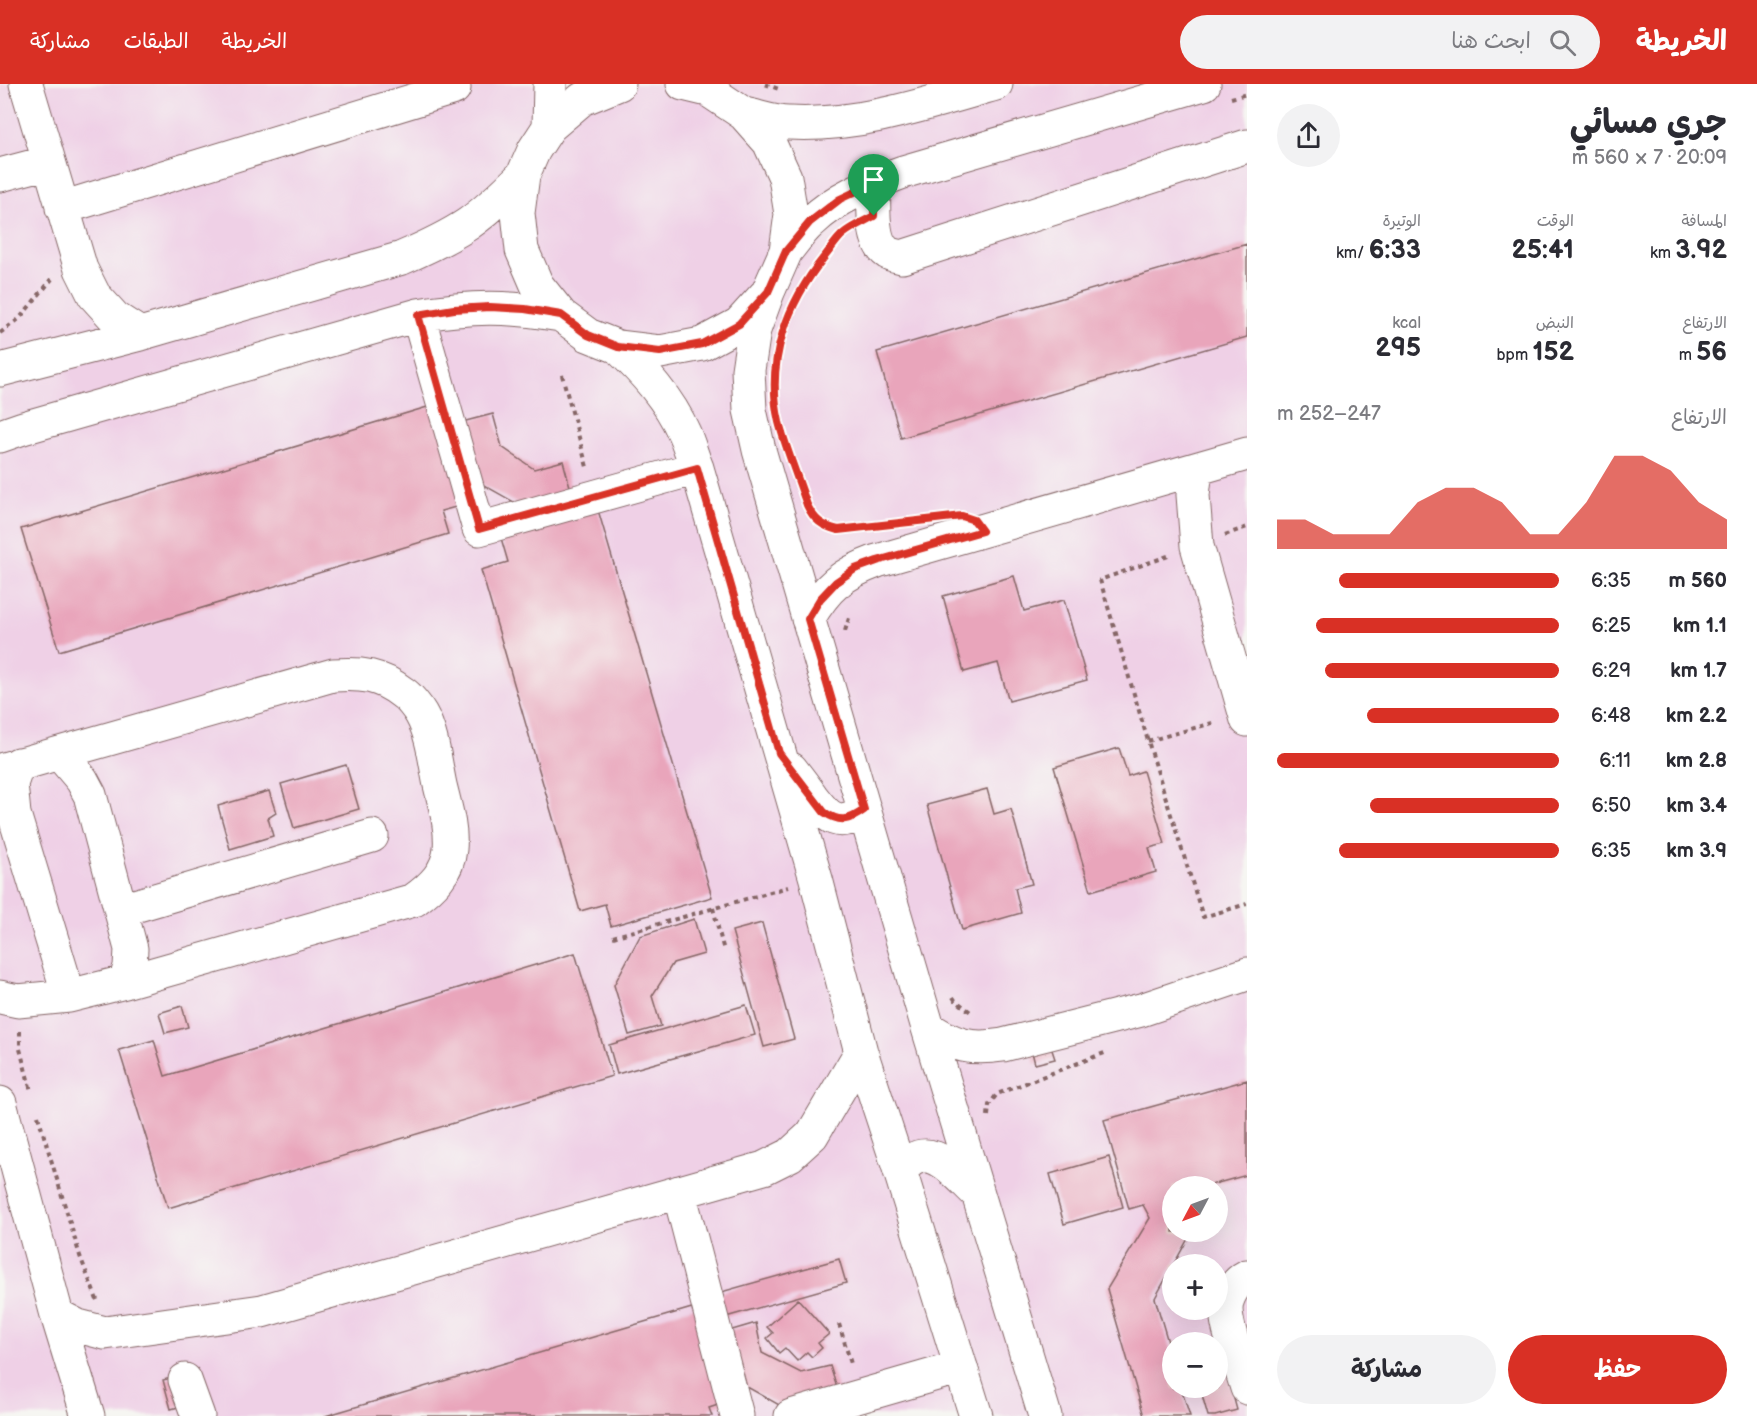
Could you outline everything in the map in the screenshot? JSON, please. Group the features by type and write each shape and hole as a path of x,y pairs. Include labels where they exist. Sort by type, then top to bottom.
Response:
{"street":[{"path":"26,84 81,269 94,295 115,318 140,334"},
{"path":"549,128 550,84"},
{"path":"619,84 582,99 549,128 534,150 524,175 518,213 522,250 537,285 561,315 588,335 618,347 660,352 702,344 739,324 768,292"},
{"path":"682,84 708,90 744,114 769,142 784,177 791,214 786,251"},
{"path":"744,114 788,123 837,121 886,114 996,84"},
{"path":"62,208 454,88"},
{"path":"1044,1416 759,450 750,410 748,370 754,330 786,251 810,222 840,199 903,172 1214,92"},
{"path":"874,183 875,227 878,242 887,253 902,257 1247,146"},
{"path":"0,175 49,162"},
{"path":"0,370 140,334 402,258 436,243 468,224 524,175"},
{"path":"0,436 418,315 454,309 490,307 525,309 561,315"},
{"path":"418,315 479,529 697,468"},
{"path":"618,347 644,372 666,401 683,432 697,468 816,879 861,1052 976,1416"},
{"path":"808,619 820,599 836,582 855,569 1247,454"},
{"path":"1196,469 1193,495 1197,546 1246,717"},
{"path":"9,999 69,996 125,982 414,900 431,888 444,870 450,850 450,829 430,737 421,713 405,694 383,680 359,673 333,675 60,754 5,766 11,784 14,814 69,996"},
{"path":"779,753 824,812 833,818 844,820 864,810"},
{"path":"60,754 82,780 90,795 131,950 130,968 125,982"},
{"path":"121,910 372,836"},
{"path":"928,1028 945,1039 964,1046 983,1048 1003,1045 1141,1010 1247,974"},
{"path":"57,1316 78,1326 105,1333 262,1311 764,1168 790,1155 812,1135 861,1052"},
{"path":"0,1103 8,1148 87,1416"},
{"path":"900,1171 917,1156 928,1155 948,1166 978,1194"},
{"path":"679,1192 737,1416"},
{"path":"1247,1276 1241,1279 1231,1292 1226,1309 1247,1388"},
{"path":"791,1416 961,1367"},
{"path":"185,1380 198,1416"}],"path":[{"path":"1214,92 1247,93"},
{"path":"808,279 836,242"},
{"path":"0,333 19,319 49,281 63,271 81,269"},
{"path":"562,375 595,496"},
{"path":"810,511 813,518 824,527 838,530 895,524"},
{"path":"1247,527 1100,580 1203,917 1247,904"},
{"path":"844,638 846,626 854,610"},
{"path":"1148,741 1246,717"},
{"path":"613,937 816,879"},
{"path":"712,908 724,951"},
{"path":"950,992 962,1006 979,1015"},
{"path":"9,999 20,1022 20,1049 32,1097"},
{"path":"988,1118 989,1105 997,1094 1109,1051"},
{"path":"36,1109 80,1256 99,1307 105,1333"},
{"path":"839,1324 861,1396"}],"shaded area":[{"path":"0,84 1247,84 1247,1416 0,1416"}],"building":[{"path":"1247,244 1247,337 901,438 877,352"},
{"path":"434,405 463,505 441,511 448,534 59,651 21,529"},
{"path":"493,414 502,447 534,469 563,461 572,494 521,506 473,479 458,423"},
{"path":"598,510 712,897 611,926 605,904 580,911 481,570 508,562 501,538"},
{"path":"1014,576 1024,611 1064,600 1087,680 1009,701 998,663 964,672 943,596"},
{"path":"1119,748 1128,776 1143,771 1165,844 1149,848 1156,872 1091,891 1054,767"},
{"path":"346,765 359,809 294,828 281,784"},
{"path":"987,789 994,814 1011,809 1032,884 1015,888 1021,913 962,930 927,805"},
{"path":"269,791 276,813 268,818 273,836 230,849 218,806"},
{"path":"694,919 704,954 673,963 652,996 661,1026 629,1035 614,985 640,936"},
{"path":"762,923 794,1039 764,1047 732,931"},
{"path":"575,953 612,1076 168,1208 119,1050 154,1040 165,1076"},
{"path":"746,1005 755,1035 617,1074 609,1045"},
{"path":"182,1006 188,1027 165,1033 159,1013"},
{"path":"1051,1047 1055,1059 1035,1064 1032,1052"},
{"path":"1247,1080 1247,1175 1228,1180 1228,1176 1162,1176 1162,1242 1186,1242 1179,1254 1162,1254 1162,1285 1155,1298 1165,1332 1162,1332 1162,1398 1184,1398 1190,1416 1144,1416 1107,1289 1150,1218 1143,1205 1129,1209 1104,1120"},
{"path":"1109,1157 1123,1207 1064,1224 1050,1174"},
{"path":"839,1259 846,1283 715,1320 707,1296"},
{"path":"798,1299 829,1334 818,1343 822,1348 812,1357 807,1352 797,1361 785,1348 779,1353 767,1338 773,1333 767,1327"},
{"path":"702,1305 730,1401 709,1408 712,1416 325,1416"},
{"path":"756,1323 762,1353 801,1373 830,1366 839,1394 788,1410 740,1383 722,1333"},
{"path":"175,1377 182,1406 171,1409 163,1380"},
{"path":"1228,1377 1237,1410 1208,1416 1203,1398 1228,1398"}],"route":[{"path":"874,183 874,216 844,233 796,297 784,326 777,358 775,390 779,422 807,505 813,518 824,527 838,530 962,516 974,520 982,531 855,569 836,582 820,599 808,619 864,810 844,820 833,818 824,812 779,753 697,468 479,529 418,315 454,309 490,307 525,309 561,315 588,335 618,347 660,352 702,344 739,324 768,292 786,251 810,222 840,199 874,183"}]}
